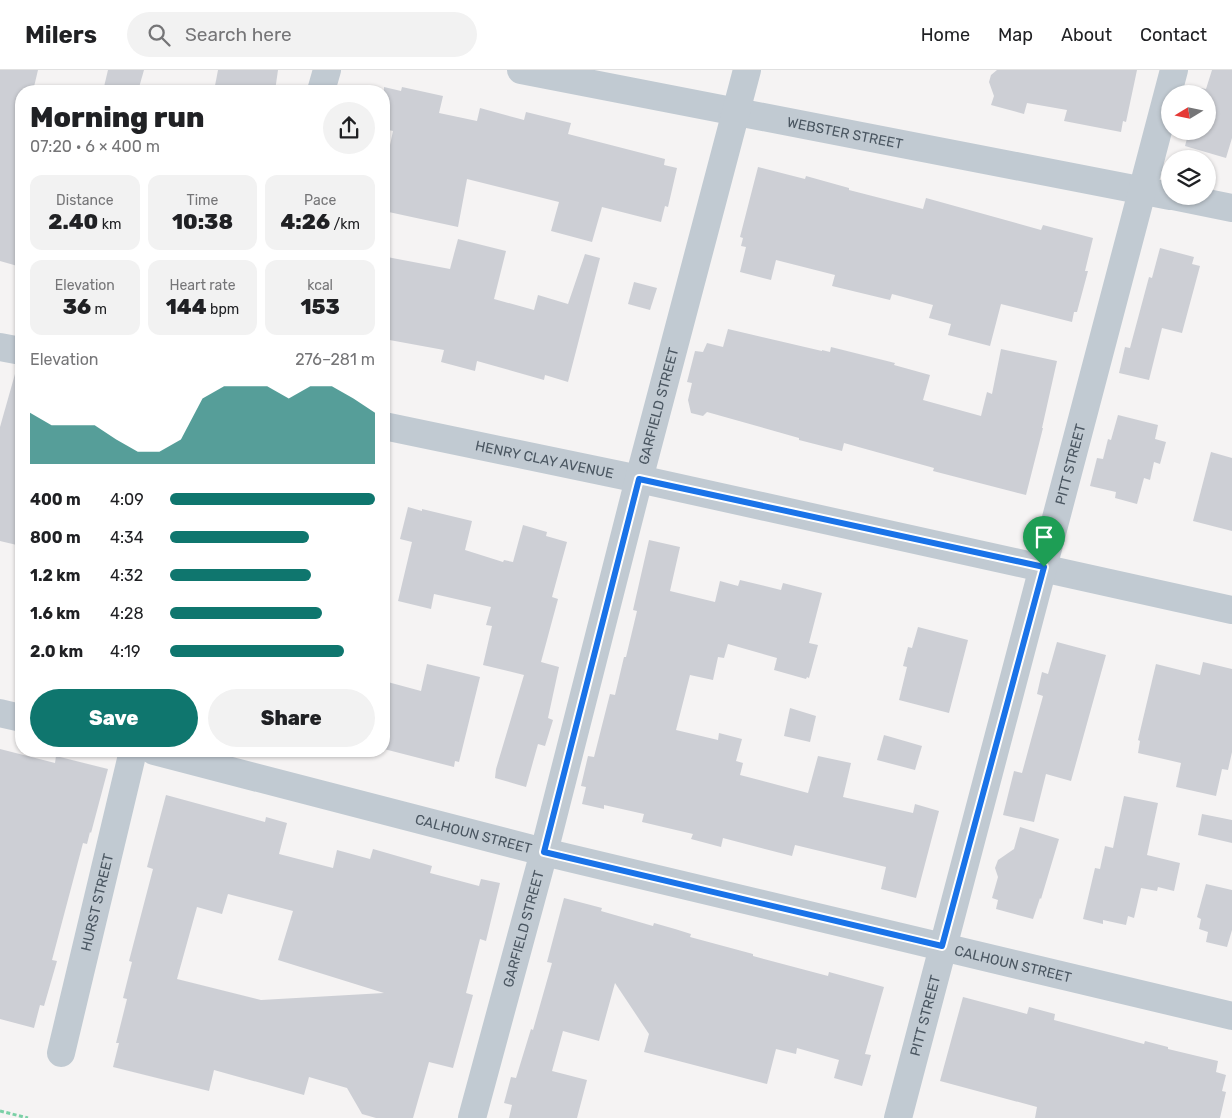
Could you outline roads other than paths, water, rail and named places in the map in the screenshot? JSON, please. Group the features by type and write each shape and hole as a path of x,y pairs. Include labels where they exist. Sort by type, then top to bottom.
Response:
{"street":[{"path":"323,85 327,70"},
{"name":"WEBSTER STREET","path":"520,70 1161,194"},
{"name":"GARFIELD STREET","path":"472,1118 544,852 639,479 747,70"},
{"name":"PITT STREET","path":"898,1118 1174,70"},
{"name":"WEBSTER STREET","path":"1216,205 1232,208"},
{"path":"0,346 15,350"},
{"name":"HENRY CLAY AVENUE","path":"390,427 639,479 1232,610"},
{"path":"0,713 15,717"},
{"name":"HURST STREET","path":"61,1052 132,757"},
{"name":"CALHOUN STREET","path":"177,757 544,852 1232,1016"}]}
